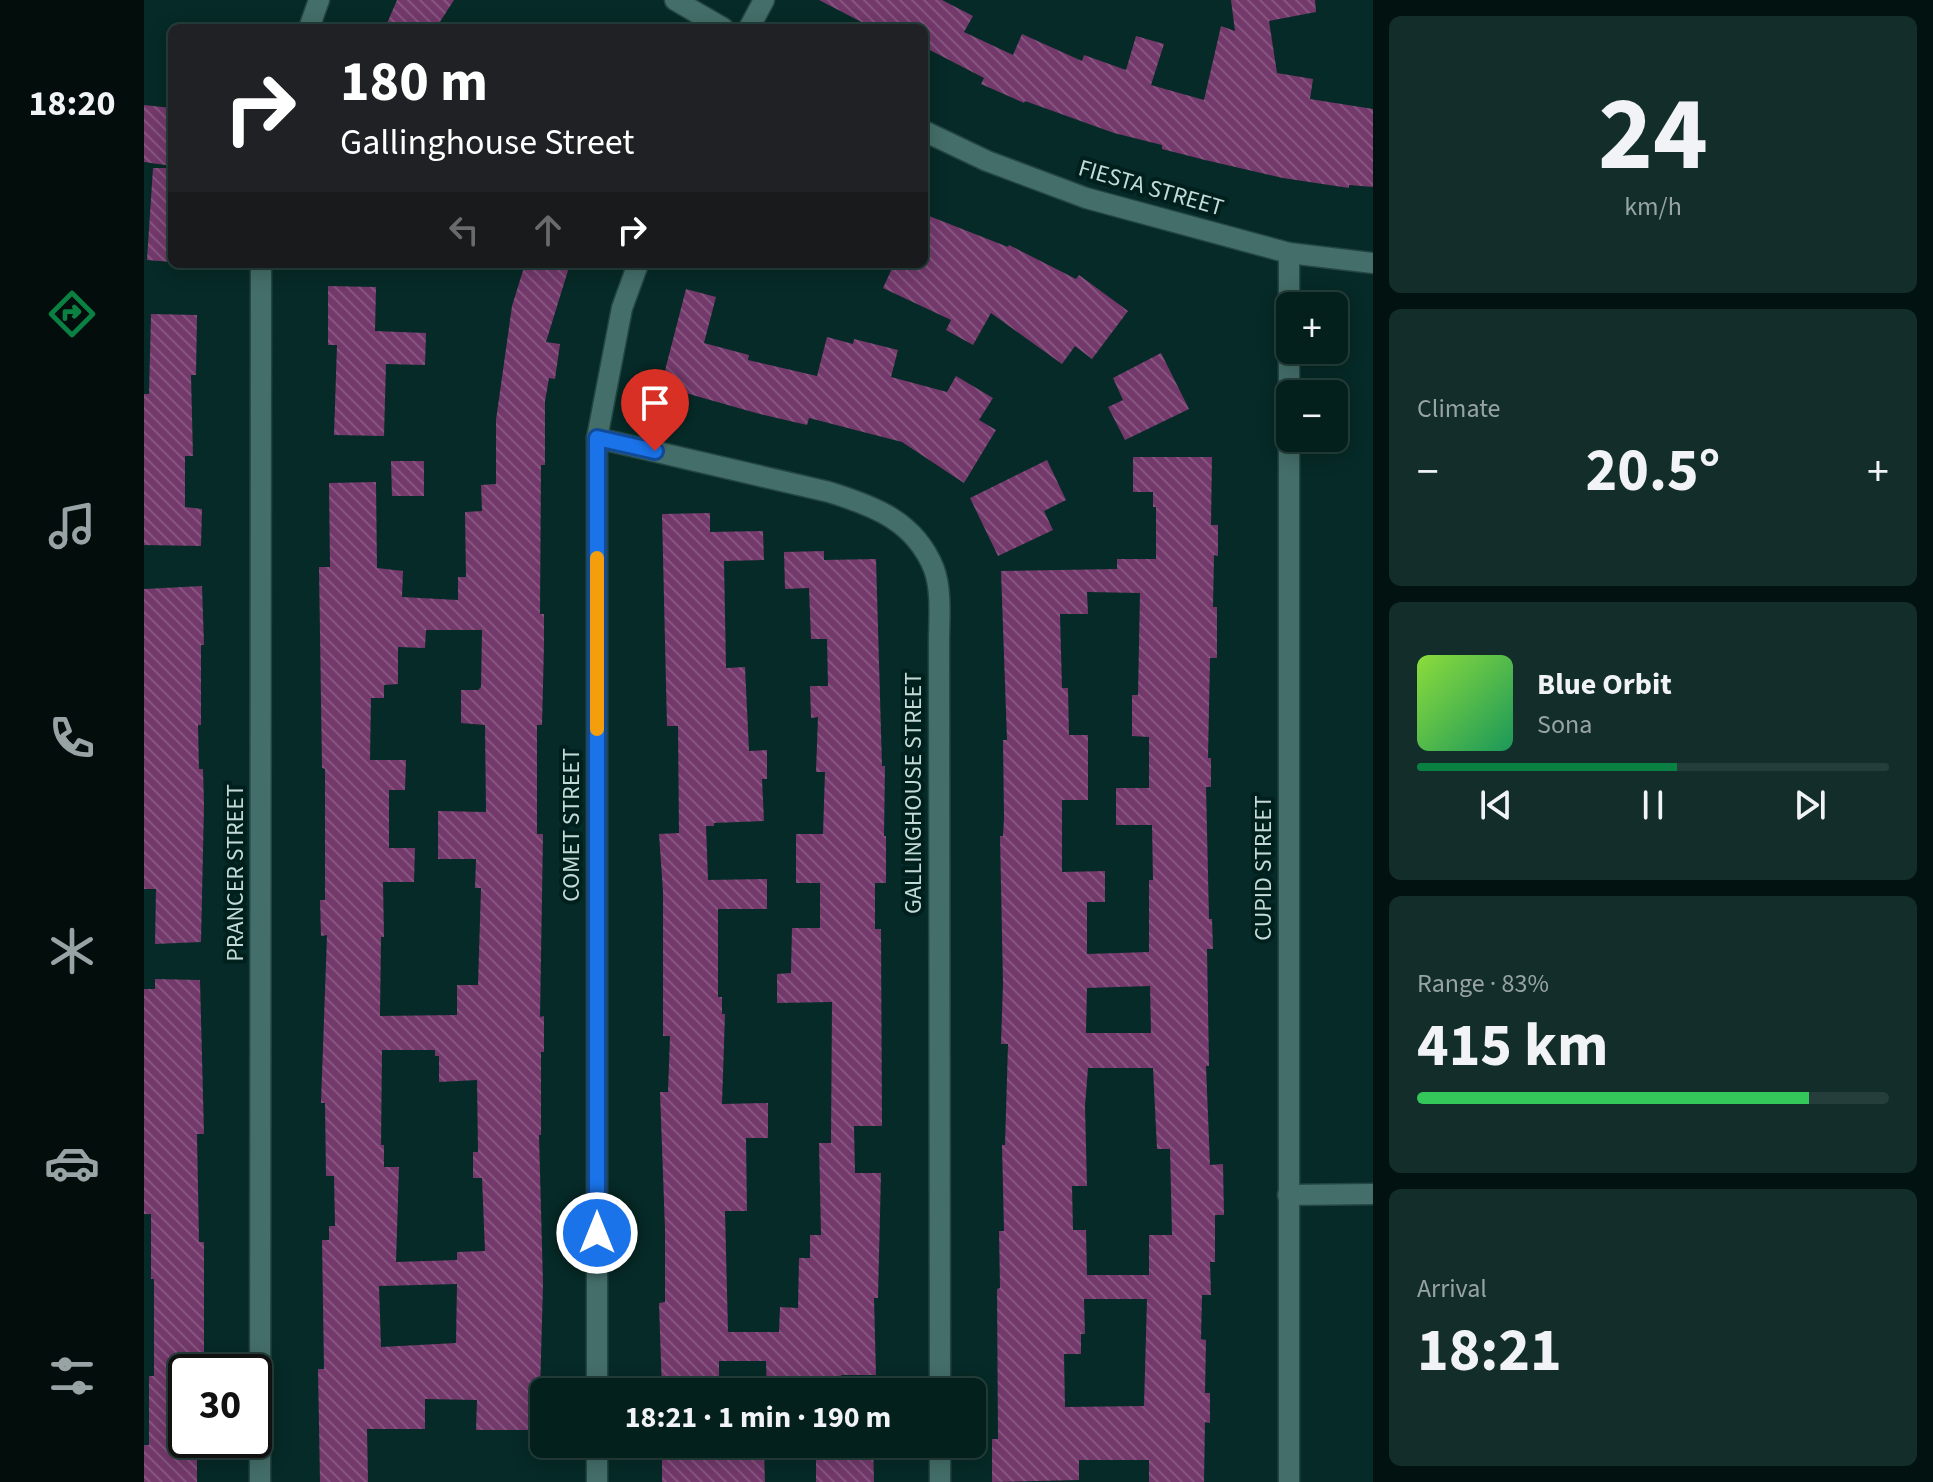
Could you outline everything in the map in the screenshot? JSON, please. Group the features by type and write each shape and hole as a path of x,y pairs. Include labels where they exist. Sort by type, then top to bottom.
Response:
{"street":[{"path":"310,24 319,0"},
{"path":"675,0 716,24"},
{"path":"751,24 764,0"},
{"name":"FIESTA STREET","path":"928,133 987,161 1086,198 1289,253 1373,263"},
{"name":"CUPID STREET","path":"1289,253 1289,1482"},
{"name":"PRANCER STREET","path":"260,1482 261,268"},
{"name":"COMET STREET","path":"597,1378 597,438 622,308 637,268"},
{"name":"GALLINGHOUSE STREET","path":"597,438 857,500 891,514 923,549 935,571 939,630 940,1378"},
{"path":"1288,1195 1373,1194"},
{"path":"597,1458 597,1482"},
{"path":"940,1458 940,1482"}],"building":[{"path":"397,0 454,0 439,24 387,24"},
{"path":"819,0 942,0 973,16 964,32 1013,55 1022,34 1082,61 1084,55 1126,70 1136,36 1164,44 1151,85 1204,100 1221,26 1235,31 1231,0 1315,0 1316,12 1269,21 1277,73 1313,79 1310,99 1373,109 1373,187 1349,185 1349,188 1283,178 1162,149 1162,145 1114,133 1024,103 981,84 984,78 928,49 928,24 865,24"},
{"path":"144,105 168,108 168,165 144,162"},
{"path":"153,168 168,168 168,262 147,260"},
{"path":"928,216 1009,245 1076,279 1079,275 1128,311 1092,359 1075,346 1062,364 991,313 973,345 946,330 951,320 883,288 892,268 928,268"},
{"path":"524,268 569,268 546,342 560,344 555,379 549,378 545,401 545,465 541,465 540,614 544,614 544,645 542,725 537,725 537,834 543,834 540,1017 544,1016 544,1052 541,1052 539,1135 543,1284 540,1378 530,1378 530,1430 476,1430 477,1400 425,1399 425,1429 367,1429 368,1482 320,1482 318,1369 324,1369 322,1240 329,1240 329,1226 335,1226 334,1176 326,1176 325,1103 321,1103 327,935 321,936 320,900 325,900 325,769 322,768 319,567 330,567 329,483 376,482 377,568 403,571 402,597 458,600 458,577 466,577 465,512 482,511 481,485 496,484 496,420 512,306","holes":["426,630 482,630 481,687 478,690 461,690 461,723 485,725 486,812 438,811 438,859 476,859 475,888 481,888 478,985 457,985 457,1015 380,1016 383,882 414,882 415,848 389,848 389,790 405,790 406,760 370,760 371,698 384,698 384,685 398,684 398,647 425,648","382,1050 435,1050 435,1056 439,1056 439,1082 477,1080 478,1152 473,1152 473,1178 482,1178 485,1251 457,1252 457,1260 396,1262 399,1167 384,1167 384,1145 381,1145","457,1284 456,1343 381,1347 379,1286"]},
{"path":"328,286 376,287 375,331 426,333 425,365 386,364 384,436 334,435 337,345 328,345"},
{"path":"686,289 716,297 704,343 749,355 748,360 817,376 827,337 853,344 854,339 898,350 891,377 947,392 956,376 993,398 979,420 996,430 964,483 902,442 809,418 807,425 661,386"},
{"path":"151,314 197,315 196,375 191,375 193,456 185,456 185,507 202,509 201,546 144,545 144,394 149,394"},
{"path":"1161,353 1189,409 1125,440 1108,407 1123,400 1113,378"},
{"path":"1133,457 1212,457 1211,525 1218,525 1213,607 1217,607 1217,658 1210,658 1208,758 1211,758 1211,787 1206,787 1209,919 1212,919 1213,949 1207,949 1209,1066 1206,1066 1210,1165 1223,1164 1224,1215 1215,1215 1215,1262 1210,1262 1211,1295 1202,1295 1201,1339 1206,1340 1205,1393 1210,1393 1210,1423 1205,1422 1204,1482 1149,1482 1149,1460 1079,1460 1079,1480 992,1482 992,1439 998,1439 997,1289 1000,1288 999,1231 1004,1231 1002,1145 1005,1145 1008,1044 1001,1044 1000,836 1003,836 1004,818 1003,740 1007,740 1001,571 1117,569 1117,559 1156,559 1153,492 1133,492","holes":["1087,592 1140,593 1138,695 1132,695 1132,736 1149,737 1149,788 1116,788 1116,825 1152,825 1149,952 1087,954 1087,902 1105,902 1105,871 1062,872 1062,800 1088,800 1088,735 1069,735 1068,688 1062,688 1060,614 1088,614","1150,986 1151,1033 1086,1033 1087,988","1088,1068 1153,1068 1157,1149 1170,1149 1172,1235 1149,1235 1149,1275 1087,1275 1086,1230 1073,1230 1072,1186 1087,1186 1085,1106","1084,1299 1147,1299 1144,1406 1065,1407 1064,1354 1081,1354 1081,1334 1085,1334"]},
{"path":"1047,460 1066,500 1044,511 1053,530 998,556 970,498"},
{"path":"391,461 424,461 424,496 392,496"},
{"path":"710,513 710,532 763,531 764,560 724,561 726,668 745,667 749,751 767,750 767,779 762,779 764,821 706,826 708,880 767,879 767,909 718,909 718,997 722,997 722,1014 725,1014 722,1104 768,1103 768,1138 746,1138 747,1211 725,1211 728,1332 779,1332 780,1307 798,1308 799,1258 810,1258 810,1235 821,1235 819,1143 831,1143 832,1002 777,1003 777,974 791,973 792,928 820,928 820,883 796,883 796,834 823,834 825,772 816,772 818,717 811,718 810,686 828,686 827,639 811,639 809,588 785,589 784,552 824,551 824,560 876,559 886,836 886,883 875,883 875,929 881,929 882,1126 854,1126 855,1173 881,1173 878,1298 874,1298 876,1375 767,1378 766,1361 719,1361 719,1378 662,1378 659,1303 665,1302 665,1229 660,1092 668,1092 670,1036 663,1036 663,892 659,834 679,833 678,726 667,726 662,514"},
{"path":"202,586 204,645 201,645 201,725 198,725 204,805 201,942 155,944 156,889 144,889 144,589"},
{"path":"155,979 200,980 204,1134 197,1134 199,1242 204,1242 204,1354 168,1354 168,1458 197,1458 197,1482 144,1482 144,1445 149,1445 149,1376 154,1376 154,1279 151,1279 151,1214 144,1214 144,989 155,989"},
{"path":"662,1458 764,1458 765,1482 662,1482"},
{"path":"816,1458 873,1458 874,1482 816,1482"}],"slow traffic":[{"path":"597,558 597,729"}],"route":[{"path":"597,1233 597,438 655,451"}]}
